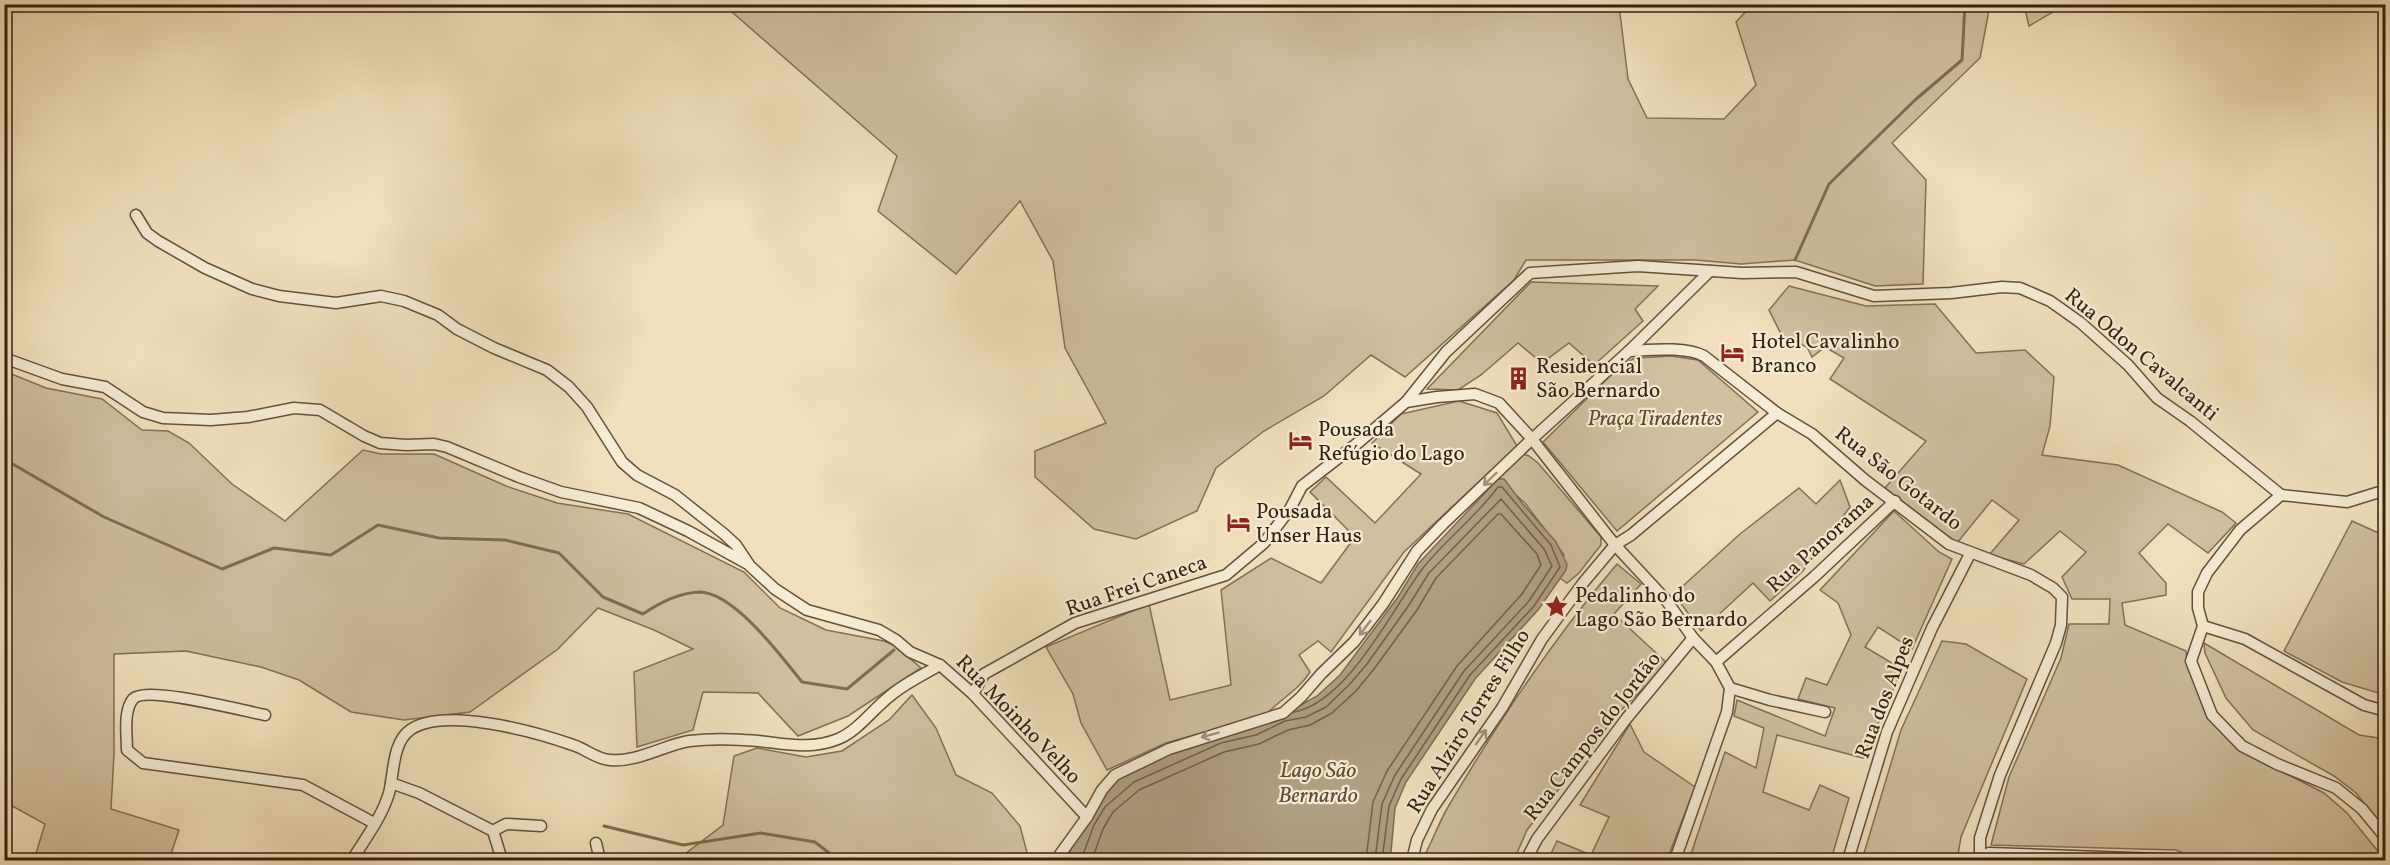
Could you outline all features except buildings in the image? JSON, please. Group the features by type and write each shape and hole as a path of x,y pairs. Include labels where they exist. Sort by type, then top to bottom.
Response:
{"street":[{"name":"Rua Moinho Velho","path":"136,215 147,232 159,241 205,268 252,289 279,296 336,303 381,297 404,301 438,315 457,329 494,348 547,370 569,387 587,407 622,462 637,475 675,495 736,545 750,566 775,589 807,610 879,630 910,652 940,665 973,694 1087,817"},
{"name":"Rua Frei Caneca","path":"973,694 984,674 1075,622 1226,575 1264,543 1290,509 1302,486 1406,402 1446,352 1530,273 1638,266 1710,271"},
{"path":"1056,861 1087,817 1102,790 1115,775 1169,748 1282,713 1295,703 1354,642 1383,604 1417,551 1532,439 1629,351 1710,271"},
{"name":"Rua Odon Cavalcanti","path":"1710,271 1796,272 1874,296 1951,293 2002,287 2020,288 2050,301 2081,323 2128,365 2157,398 2190,421 2282,495"},
{"name":"Rua São Gotardo","path":"1629,351 1695,351 1704,356 1777,413 1812,434 1865,480 1949,544 2040,579 2062,597 2063,606 2056,643 1996,786 1980,838 1980,860"},
{"path":"4,358 62,379 105,387 143,412 163,418 211,420 248,417 294,408 320,410 380,443 434,444 461,451 519,477 561,492 639,508 688,531 750,566"},
{"path":"1406,402 1475,394 1499,403 1532,439 1615,545 1666,600 1693,638 1716,662 1730,688 1720,734 1675,861"},
{"name":"Rua Alziro Torres Filho","path":"1412,861 1418,840 1432,809 1502,708 1542,639 1583,583 1615,545 1631,535 1777,413"},
{"path":"2385,490 2347,502 2282,495 2240,530 2207,573 2198,592 2198,608 2203,626 2192,661 2212,715 2242,746 2277,764 2336,788 2362,809 2385,838"},
{"name":"Rua Panorama","path":"1716,662 1814,577 1895,501"},
{"name":"Rua dos Alpes","path":"1848,861 1887,732 1932,628 1970,554"},
{"path":"2203,626 2245,639 2364,705 2385,711"},
{"name":"Rua Campos do Jordão","path":"1526,861 1537,839 1626,719 1693,638"},
{"path":"352,861 388,795 403,736 413,728 436,722 481,722 535,731 584,749 592,755 611,760 638,756 689,741 744,740 801,747 838,739 867,718 888,696 940,665"},
{"path":"1730,688 1770,700 1825,712"},
{"path":"265,715 176,696 142,694 134,697 128,706 126,750 143,763 303,785 374,824"},
{"path":"391,783 418,793 494,831 502,861"},
{"path":"494,831 506,824 541,826"},
{"path":"596,843 600,861"},
{"path":"1980,860 1989,853 2184,860"}],"green space":[{"path":"2024,4 2065,5 2029,26"},
{"path":"724,5 1619,5 1628,79 1647,118 1724,119 1756,85 1736,22 1752,5 1990,5 1980,58 1892,143 1926,180 1923,284 1875,286 1795,260 1741,264 1696,260 1526,260 1514,280 1405,377 1371,355 1324,396 1264,431 1216,468 1197,511 1136,539 1094,529 1035,477 1035,451 1106,423 1065,348 1053,261 1020,201 956,274 878,211 897,156"},
{"path":"1531,282 1658,286 1635,309 1643,321 1594,365 1569,343 1542,363 1518,343 1481,375 1458,390 1427,389"},
{"path":"1789,286 1866,306 1935,304 1976,353 2025,350 2054,377 2050,426 2042,455 2118,465 2222,512 2236,523 2208,553 2168,524 2139,553 2166,583 2166,595 2122,603 2125,625 2186,651 2187,661 2208,717 2239,750 2324,793 2347,813 2385,860 2235,860 2222,854 2187,855 2176,850 1991,845 2009,777 2061,658 2069,624 2109,624 2110,599 2072,599 2062,577 2086,552 2060,531 2024,564 1989,555 2019,520 1992,500 1957,543 1885,488 1926,441 1830,379 1844,358 1825,347 1812,357 1807,347 1782,336 1769,310"},
{"name":"Praça Tiradentes","path":"1671,356 1698,360 1758,412 1617,531 1543,442 1621,365 1635,358"},
{"path":"4,371 46,388 102,399 142,430 168,431 189,443 232,484 285,521 363,450 381,454 434,454 506,486 557,503 628,514 744,572 780,608 826,630 884,641 895,646 921,668 848,716 798,736 758,693 703,692 693,730 637,747 634,672 693,649 654,630 598,608 558,649 470,712 404,720 351,712 299,680 261,667 186,651 114,654 114,754 111,809 179,830 169,860 34,860 45,824 5,802"},
{"path":"1459,401 1497,413 1517,446 1404,552 1331,652 1318,641 1299,655 1310,672 1266,715 1166,743 1107,770 1081,723 1073,694 1046,647 1149,604 1170,700 1231,685 1221,590 1271,558 1321,583 1355,537 1310,492 1326,477 1375,523 1421,474 1372,443 1401,414"},
{"path":"1523,454 1538,463 1601,537 1601,545 1579,573 1567,583 1557,576 1564,555 1525,503 1499,477"},
{"path":"1840,480 1850,507 1802,572 1770,601 1753,583 1701,631 1674,594 1740,534 1799,488 1816,504"},
{"path":"1894,511 1939,552 1952,559 1912,649 1878,627 1865,647 1902,669 1863,758 1777,735 1763,792 1809,810 1820,785 1849,798 1831,860 1689,860 1725,752 1756,768 1764,728 1734,716 1737,700 1825,736 1835,708 1798,699 1806,678 1827,685 1851,635 1838,603 1820,590"},
{"path":"2352,521 2383,535 2385,533 2385,695 2342,682 2284,651"},
{"path":"1617,564 1641,584 1614,614 1668,664 1618,713 1527,830 1514,860 1422,860 1448,807 1486,744 1549,651"},
{"path":"1942,641 1966,644 2027,679 1961,837 1957,860 1862,860 1901,730"},
{"path":"2204,643 2359,735 2385,739 2385,829 2356,793 2334,776 2253,730 2226,698 2205,653"},
{"path":"912,695 936,728 956,775 992,793 1020,826 1029,860 677,860 723,825 734,756 757,748 806,757 842,751 889,720"},
{"path":"1630,724 1644,752 1695,787 1667,860 1548,860 1557,841 1591,855 1609,817 1580,805"}],"water":[{"name":"Lago São Bernardo","path":"1498,479 1504,479 1556,542 1567,564 1566,570 1538,610 1475,679 1406,782 1395,808 1391,852 1387,860 1066,860 1095,798 1127,770 1281,708 1301,705 1317,696 1340,675 1398,597 1418,564"}],"waterway":[{"path":"1795,260 1829,184 1915,100 1962,60 1965,4"},
{"path":"4,459 104,517 222,569 274,548 331,555 378,525 439,538 505,540 559,553 603,597 643,614 662,602 684,594 699,592 713,595 727,602 756,627 802,682 847,689 894,650"},
{"path":"604,826 683,845 761,833 815,842 838,860"}],"place":[{"name":"Hotel Cavalinho Branco","path":"1733,353"},
{"name":"Residencial São Bernardo","path":"1518,378"},
{"name":"Pousada Refúgio do Lago","path":"1300,441"},
{"name":"Pousada Unser Haus","path":"1238,523"},
{"name":"Pedalinho do Lago São Bernardo","path":"1557,607"}]}
